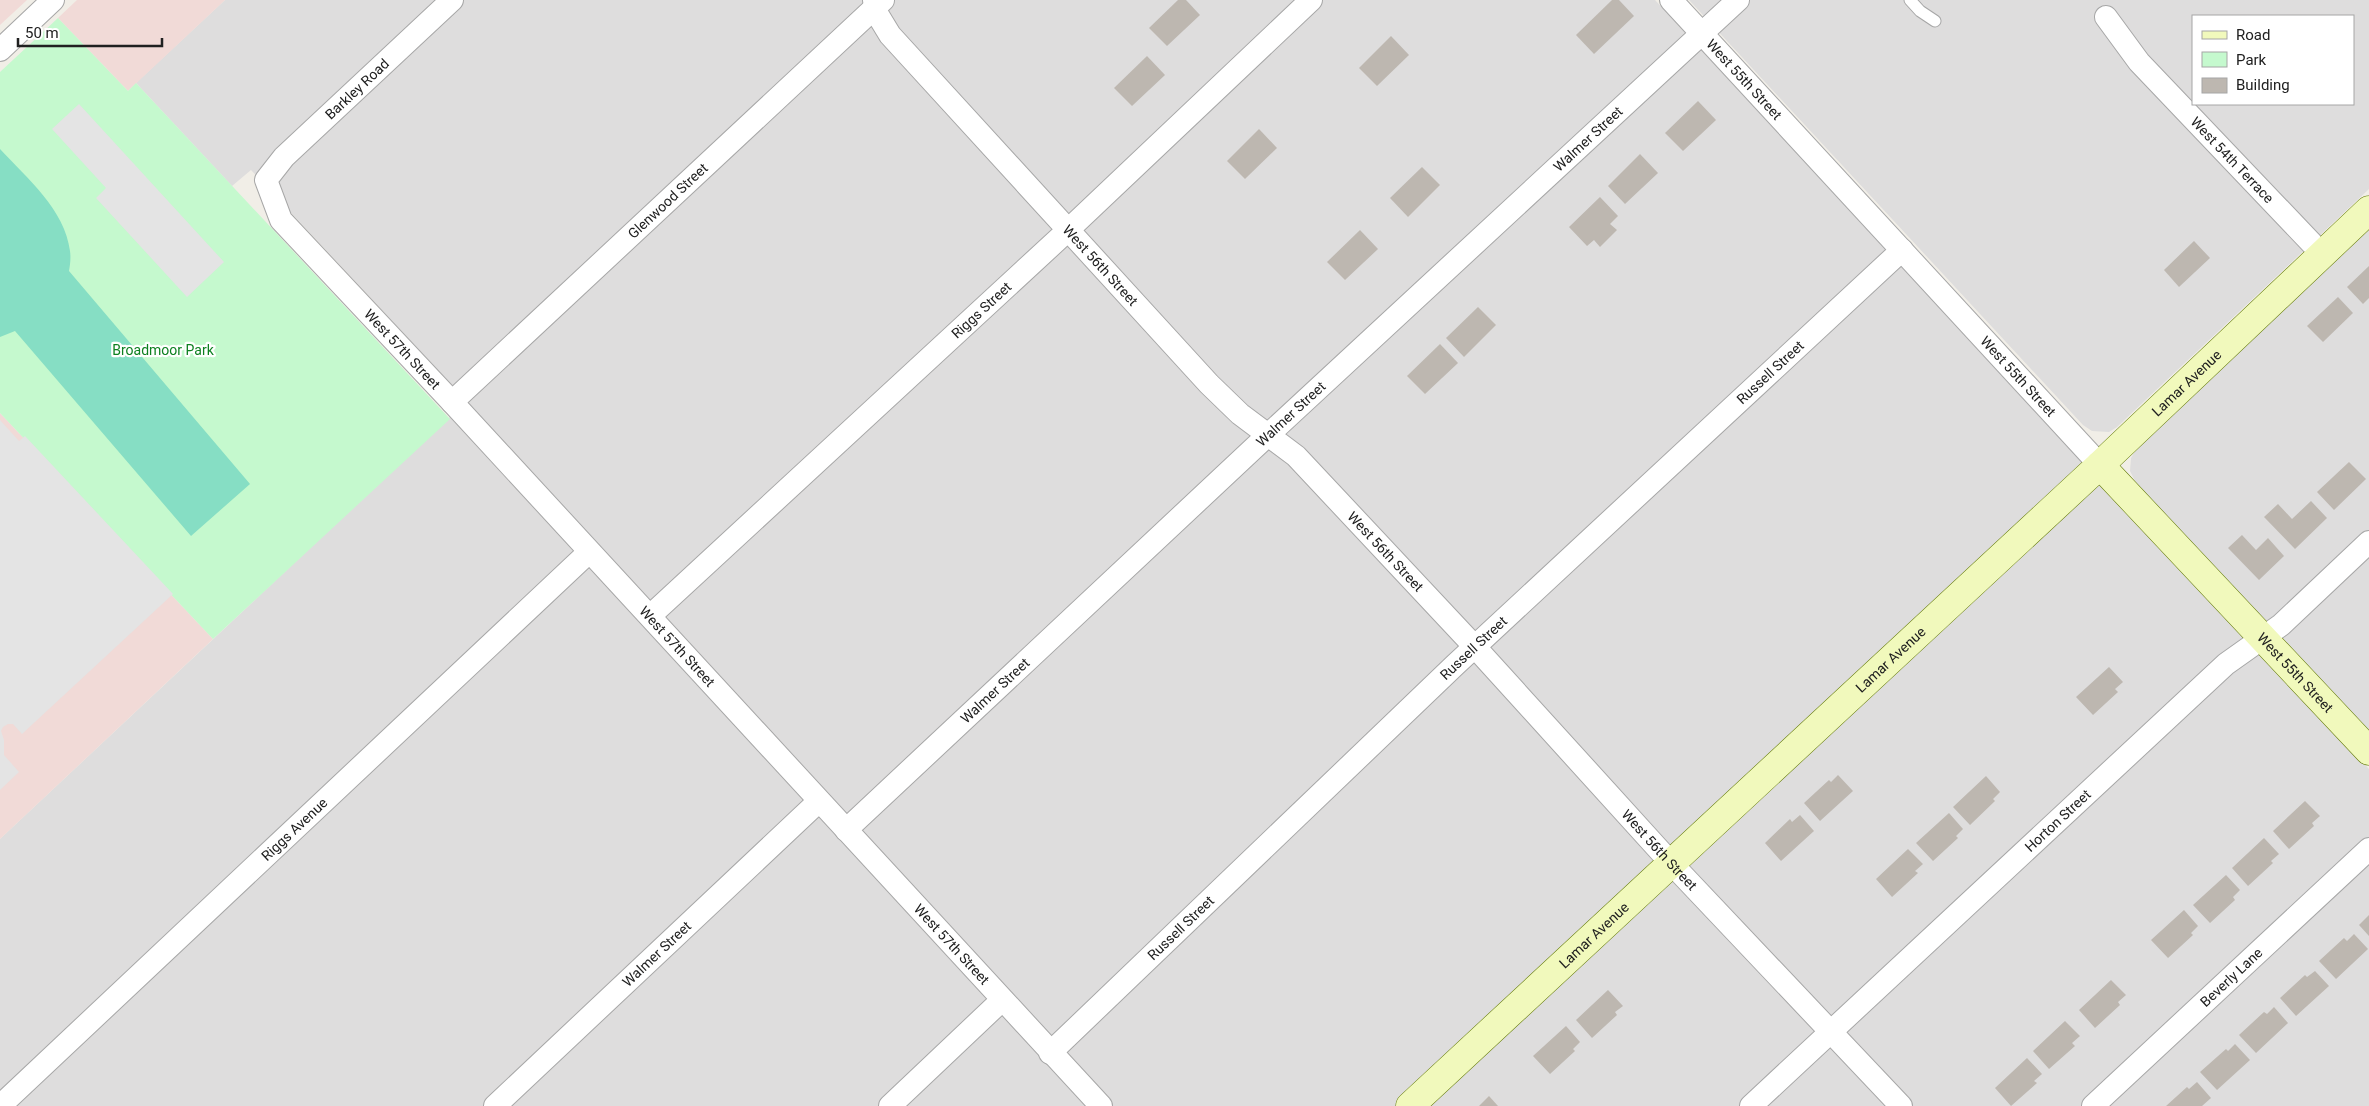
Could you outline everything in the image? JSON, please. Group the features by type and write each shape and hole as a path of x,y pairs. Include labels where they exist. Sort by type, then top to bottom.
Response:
{"street":[{"path":"0,50 53,0"},
{"name":"Barkley Road","path":"266,180 284,157 452,0"},
{"name":"Riggs Street","path":"650,616 1068,231 1311,0"},
{"name":"West 55th Street","path":"1671,0 2100,465 2263,636 2369,751"},
{"name":"Walmer Street","path":"846,830 1738,0"},
{"name":"West 56th Street","path":"877,2 878,18 890,35 1215,390 1268,436 1296,456 1475,647 1671,863 1901,1106"},
{"name":"Glenwood Street","path":"452,402 877,2"},
{"name":"West 54th Terrace","path":"2106,17 2139,62 2322,254"},
{"name":"West 57th Street","path":"266,180 281,220 452,402 588,552 650,616 818,802 1101,1106"},
{"name":"Lamar Avenue","path":"1410,1106 2100,465 2369,210"},
{"name":"Russell Street","path":"1050,1052 1475,647 1902,250"},
{"name":"Horton Street","path":"1751,1106 2226,664 2281,625 2369,542"},
{"name":"Riggs Avenue","path":"0,1106 588,552"},
{"name":"Walmer Street","path":"495,1106 818,802"},
{"name":"Beverly Lane","path":"2093,1106 2369,849"},
{"path":"890,1106 1002,1000"}],"lane":[{"path":"1910,0 1920,11 1935,21"}],"shaded area":[{"path":"0,0 27,0 0,25"},
{"path":"77,0 225,0 128,91 58,18"},
{"path":"225,0 1655,0 2369,769 2369,1106 0,1106 0,839 467,401 251,170 232,186 136,83"},
{"path":"1689,0 2369,0 2369,189 2117,427 2109,432 2092,431 2083,425"},
{"path":"79,104 224,262 187,297 96,198 106,188 52,129"},
{"path":"2369,230 2369,735 2137,485 2130,471 2131,458 2137,448"},
{"path":"0,413 213,639 0,839"},
{"path":"0,420 19,441 25,436 173,594 22,734 13,724 3,727 1,731 4,740 4,755 19,772 0,790"}],"green space":[{"name":"Broadmoor Park","path":"58,18 128,91 136,83 450,419 213,639 0,413 0,72"},
{"path":"0,149 33,183 53,208 61,222 67,236 70,251 69,271 250,484 191,536 15,331 0,337"}],"building":[{"path":"1178,0 1186,0 1200,15 1167,46 1149,28"},
{"path":"1612,0 1619,0 1634,16 1594,54 1576,35"},
{"path":"1391,36 1409,55 1377,86 1359,68"},
{"path":"1147,56 1165,75 1132,106 1114,88"},
{"path":"1698,101 1716,120 1683,151 1665,133"},
{"path":"1259,129 1277,148 1245,179 1227,161"},
{"path":"1640,154 1658,173 1625,204 1608,186"},
{"path":"1422,167 1440,185 1408,217 1390,198"},
{"path":"1600,197 1618,216 1610,224 1617,230 1600,247 1594,240 1587,246 1569,227"},
{"path":"1360,230 1378,249 1345,280 1327,262"},
{"path":"2194,241 2210,258 2179,287 2164,270"},
{"path":"2369,266 2369,298 2363,304 2347,287"},
{"path":"2338,297 2353,313 2323,342 2307,326"},
{"path":"1478,307 1496,325 1464,357 1446,338"},
{"path":"1440,344 1458,363 1425,394 1407,376"},
{"path":"2349,462 2366,479 2334,510 2317,492"},
{"path":"2311,501 2327,518 2295,549 2264,517 2278,504 2292,519"},
{"path":"2242,535 2256,550 2268,538 2284,556 2259,580 2228,548"},
{"path":"2109,667 2123,682 2115,689 2118,692 2093,715 2076,697"},
{"path":"1838,775 1853,791 1820,821 1804,803 1829,780 1831,782"},
{"path":"1986,776 2000,792 1993,799 1995,801 1970,825 1953,807"},
{"path":"2305,801 2320,816 2312,823 2314,826 2289,849 2273,831"},
{"path":"1949,813 1963,829 1956,836 1958,838 1933,861 1916,843"},
{"path":"1800,815 1814,831 1781,861 1765,843 1790,819 1792,822"},
{"path":"2264,838 2279,854 2271,861 2273,863 2248,886 2232,868"},
{"path":"1908,849 1923,864 1915,871 1918,873 1892,897 1876,879"},
{"path":"2226,875 2240,890 2233,897 2235,900 2210,923 2193,905"},
{"path":"2184,910 2198,926 2191,933 2193,935 2168,958 2151,940"},
{"path":"2369,915 2369,936 2359,925"},
{"path":"2354,934 2368,949 2336,979 2319,961 2344,938 2347,941"},
{"path":"2315,971 2329,986 2296,1016 2280,998 2305,975 2307,977"},
{"path":"2111,980 2126,995 2118,1002 2120,1005 2095,1028 2079,1010"},
{"path":"1608,990 1623,1006 1615,1012 1617,1015 1592,1038 1576,1020"},
{"path":"2274,1007 2288,1023 2256,1053 2239,1035 2264,1012 2267,1014"},
{"path":"2065,1021 2080,1036 2072,1043 2075,1046 2049,1069 2033,1051"},
{"path":"1566,1026 1580,1042 1573,1049 1575,1051 1550,1074 1533,1056"},
{"path":"2235,1044 2250,1060 2217,1090 2200,1072 2226,1049 2228,1051"},
{"path":"2027,1058 2042,1074 2034,1081 2037,1083 2011,1106 1995,1088"},
{"path":"2197,1082 2211,1098 2202,1106 2166,1106 2187,1087 2189,1089"},
{"path":"1489,1096 1498,1106 1479,1106"}]}
